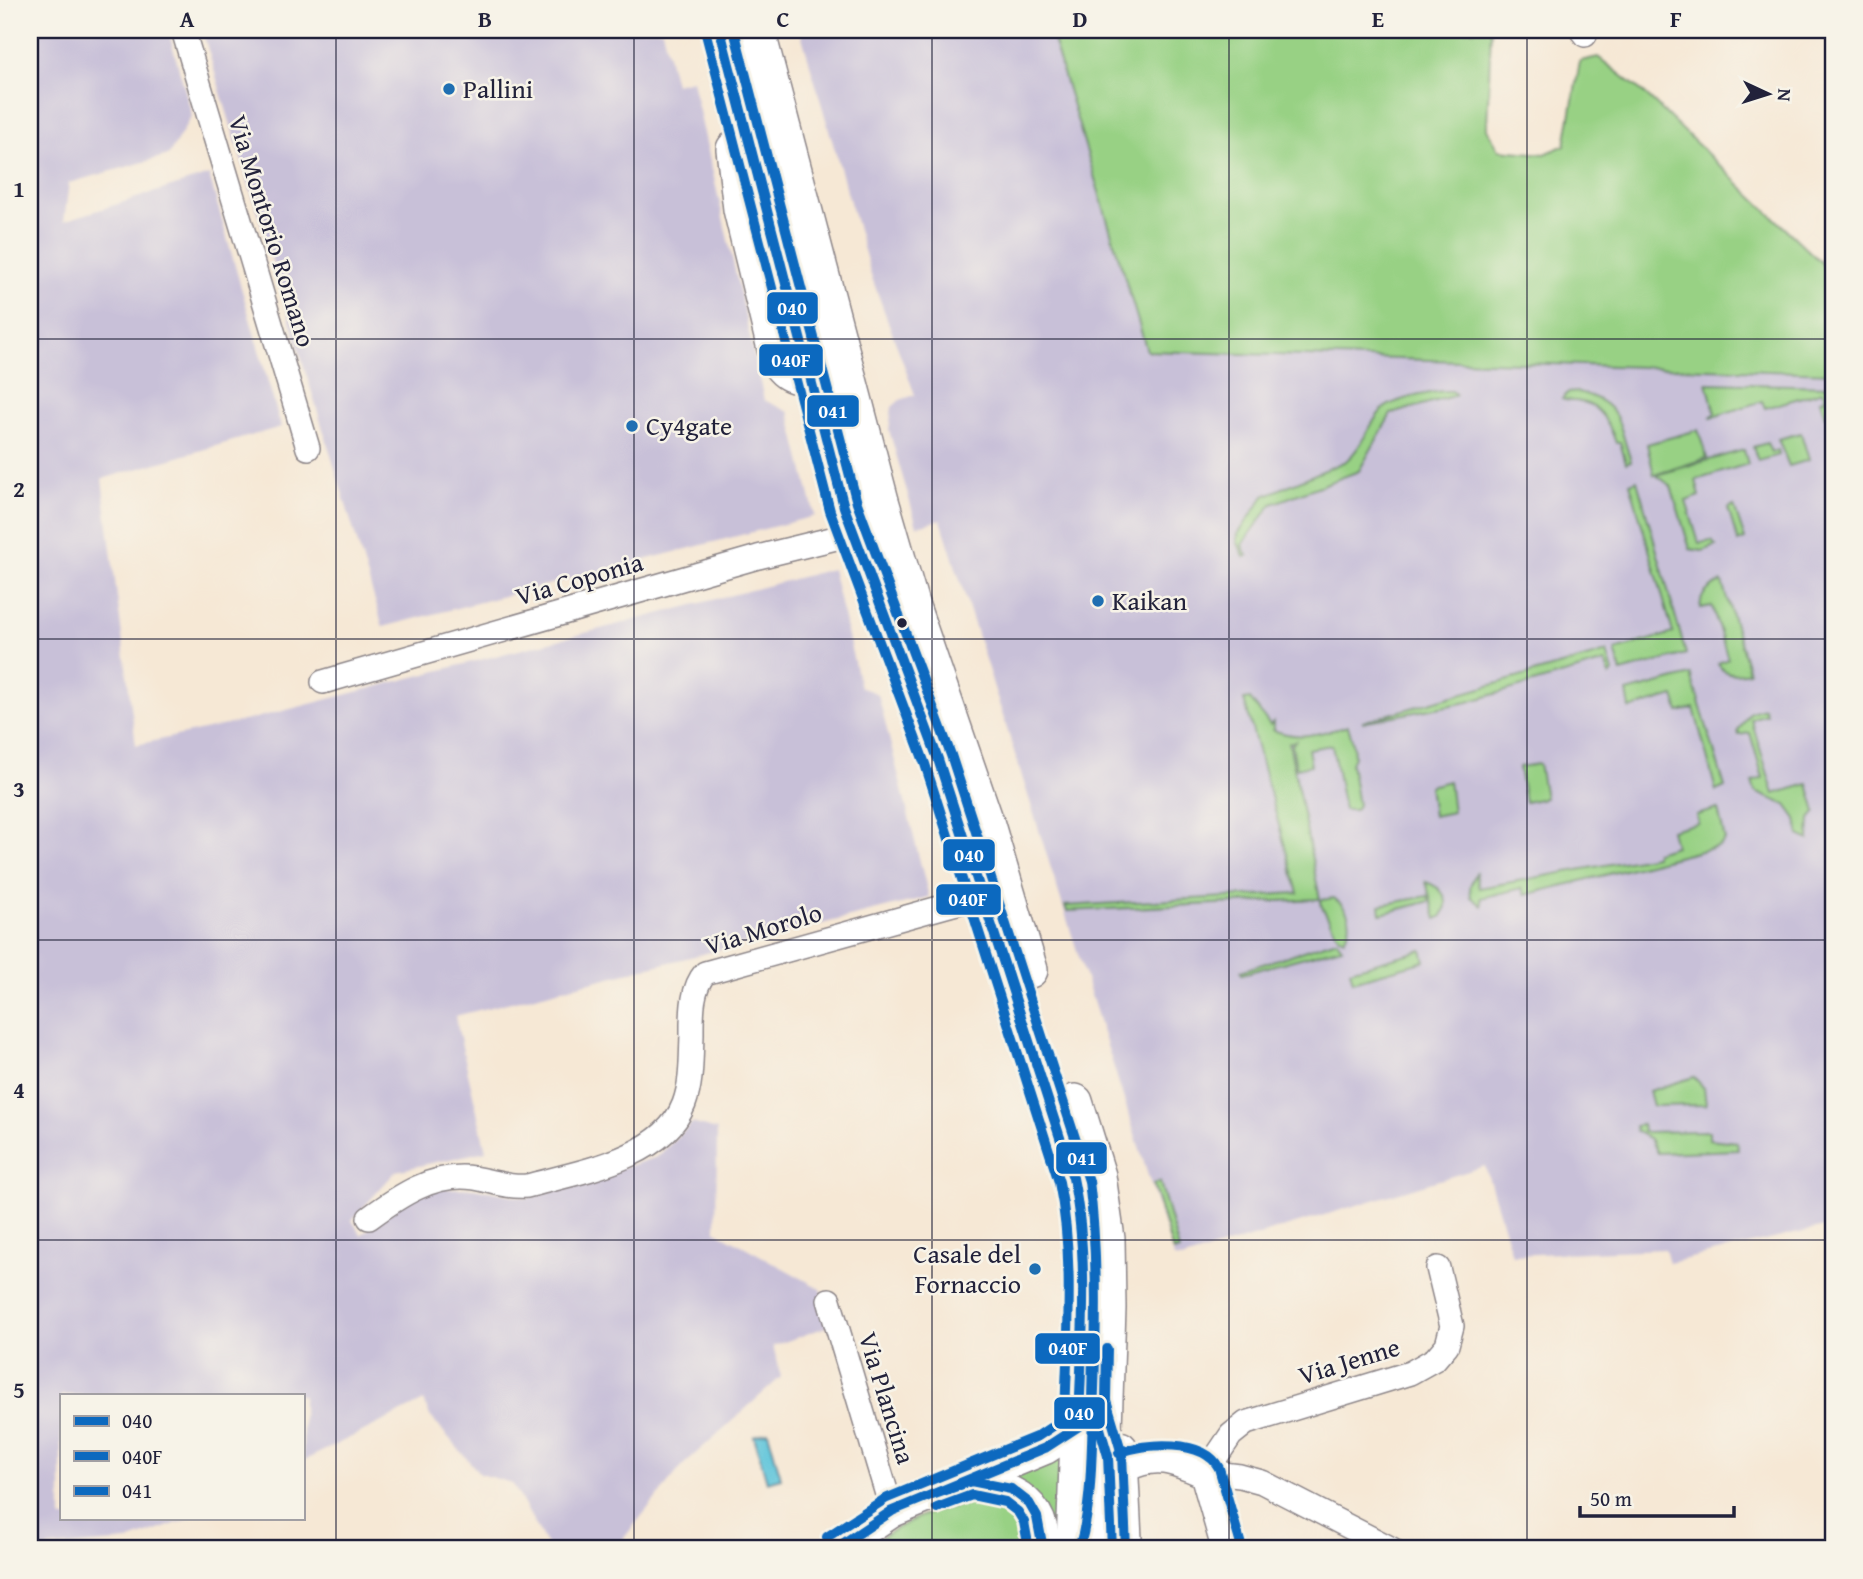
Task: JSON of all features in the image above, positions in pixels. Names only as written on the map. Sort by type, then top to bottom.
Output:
[{"type":"main road","points":[[720,30],[736,88],[737,184],[775,354],[787,374],[810,376],[847,369]]},
{"type":"main road","points":[[757,30],[881,501],[908,592],[970,773],[1030,970],[1098,1176],[1108,1273],[1100,1549]]},
{"type":"main road","points":[[810,376],[852,534],[938,758],[1078,1197],[1083,1280],[1074,1549]]},
{"type":"street","name":"Via Montorio Romano","points":[[183,30],[308,448]]},
{"type":"street","name":"Via Coponia","points":[[323,682],[758,557],[852,534]]},
{"type":"street","name":"Via Morolo","points":[[369,1218],[402,1194],[421,1186],[466,1177],[514,1187],[527,1186],[646,1148],[670,1128],[685,1102],[690,1077],[694,999],[705,973],[982,896]]},
{"type":"street","name":"Via Jenne","points":[[1206,1472],[1231,1435],[1246,1423],[1410,1373],[1436,1359],[1447,1345],[1452,1326],[1438,1268]]},
{"type":"street","name":"Via Plancina","points":[[829,1300],[892,1511]]},
{"type":"street","points":[[1105,1400],[1120,1443],[1124,1466],[1126,1549]]},
{"type":"street","points":[[835,1549],[892,1511],[1045,1448],[1079,1426]]},
{"type":"street","points":[[1124,1466],[1142,1457],[1161,1457],[1206,1472],[1262,1482],[1392,1549]]},
{"type":"street","points":[[1206,1472],[1228,1549]]},
{"type":"street","points":[[971,1480],[1003,1487],[1023,1498],[1040,1523],[1043,1549]]},
{"type":"street","points":[[1064,1549],[1075,1514]]},
{"type":"shaded area","points":[[30,30],[168,30],[192,115],[169,155],[69,183],[64,221],[209,175],[281,427],[102,479],[136,745],[248,720],[832,569],[860,687],[878,694],[929,897],[455,1016],[486,1151],[396,1171],[352,1220],[361,1235],[413,1194],[439,1189],[473,1188],[527,1198],[657,1157],[692,1123],[717,1130],[716,1231],[821,1289],[829,1326],[773,1346],[781,1377],[683,1465],[615,1549],[549,1549],[512,1483],[480,1474],[430,1416],[424,1401],[304,1461],[304,1394],[60,1394],[60,1520],[186,1520],[128,1541],[30,1549]]},
{"type":"shaded area","points":[[202,30],[662,30],[675,84],[692,80],[764,400],[789,412],[815,516],[383,627]]},
{"type":"shaded area","points":[[800,30],[1050,30],[1147,351],[1833,373],[1833,1225],[1669,1263],[1665,1249],[1512,1255],[1485,1166],[1181,1259],[1174,1258],[941,520],[917,526],[889,430],[892,407],[900,400],[915,395],[872,278]]},
{"type":"green space","points":[[1050,30],[1491,30],[1487,128],[1499,150],[1545,154],[1565,145],[1580,61],[1598,57],[1643,92],[1833,274],[1833,373],[1147,351]]},
{"type":"green space","points":[[1707,383],[1833,386],[1833,414],[1825,416],[1820,400],[1825,399],[1823,391],[1765,408],[1762,401],[1710,418],[1715,413]]},
{"type":"green space","points":[[1452,391],[1456,395],[1391,414],[1359,471],[1272,504],[1242,545],[1247,556],[1244,557],[1237,541],[1238,534],[1264,496],[1346,461],[1357,449],[1377,416],[1395,402],[1415,396]]},
{"type":"green space","points":[[1578,392],[1603,402],[1611,409],[1620,426],[1631,461],[1626,463],[1620,443],[1616,443],[1608,425],[1596,409],[1582,402],[1562,399],[1567,393]]},
{"type":"green space","points":[[1698,430],[1707,458],[1654,475],[1647,444]]},
{"type":"green space","points":[[1801,433],[1809,460],[1789,466],[1778,439]]},
{"type":"green space","points":[[1767,443],[1771,452],[1778,450],[1779,455],[1758,461],[1753,447]]},
{"type":"green space","points":[[1744,450],[1748,464],[1696,480],[1700,496],[1686,501],[1699,543],[1712,541],[1716,546],[1702,551],[1690,549],[1671,486],[1656,475]]},
{"type":"green space","points":[[1637,480],[1686,654],[1621,672],[1615,650],[1673,633],[1630,483]]},
{"type":"green space","points":[[1734,506],[1745,539],[1738,542],[1728,509]]},
{"type":"green space","points":[[1722,582],[1749,672],[1731,673],[1720,667],[1718,663],[1728,659],[1712,606],[1701,608],[1703,595]]},
{"type":"green space","points":[[1607,652],[1613,672],[1610,676],[1605,662],[1468,702],[1362,722]]},
{"type":"green space","points":[[1691,675],[1725,787],[1716,791],[1694,708],[1679,712],[1674,696],[1630,709],[1627,692]]},
{"type":"green space","points":[[1250,699],[1270,725],[1273,722],[1273,730],[1283,733],[1310,735],[1348,726],[1353,743],[1354,756],[1351,764],[1358,805],[1355,810],[1344,810],[1332,745],[1308,749],[1311,765],[1296,768],[1292,745],[1295,741],[1289,743],[1320,899],[1067,911],[1065,906],[1298,893],[1244,700]]},
{"type":"green space","points":[[1764,708],[1766,714],[1751,719],[1774,794],[1808,784],[1816,812],[1810,819],[1809,840],[1799,835],[1796,819],[1786,805],[1755,792],[1752,782],[1763,778],[1750,733],[1739,735],[1738,731],[1750,712]]},
{"type":"green space","points":[[1539,764],[1545,798],[1525,802],[1519,767]]},
{"type":"green space","points":[[1449,781],[1453,812],[1433,816],[1429,786]]},
{"type":"green space","points":[[1718,809],[1725,840],[1720,846],[1525,895],[1522,888],[1481,898],[1482,906],[1471,897],[1470,886],[1476,873],[1479,888],[1655,856],[1655,852],[1675,846],[1671,830],[1698,823],[1696,815]]},
{"type":"green space","points":[[1426,882],[1437,887],[1446,900],[1441,917],[1436,919]]},
{"type":"green space","points":[[1428,896],[1430,901],[1381,914],[1380,905]]},
{"type":"green space","points":[[1334,898],[1349,917],[1349,927],[1344,939],[1338,936],[1321,905],[1321,900]]},
{"type":"green space","points":[[1337,940],[1342,947],[1242,974],[1241,971]]},
{"type":"green space","points":[[1422,950],[1425,961],[1353,981],[1350,970]]},
{"type":"green space","points":[[1694,1077],[1704,1088],[1706,1105],[1653,1106],[1649,1091]]},
{"type":"green space","points":[[1642,1124],[1643,1132],[1709,1131],[1709,1139],[1737,1142],[1738,1150],[1657,1153],[1650,1139],[1636,1131],[1635,1126]]},
{"type":"green space","points":[[1160,1182],[1179,1250],[1173,1252],[1153,1184]]},
{"type":"green space","points":[[1065,1450],[1055,1539],[1007,1473]]},
{"type":"green space","points":[[990,1499],[1017,1518],[1025,1532],[1027,1549],[864,1549],[896,1528],[924,1515]]},
{"type":"water","points":[[768,1432],[781,1478],[767,1482],[754,1436]]},
{"type":"transit line","name":"040","points":[[720,30],[844,507],[938,759],[1073,1178],[1081,1239],[1083,1302],[1079,1426],[1045,1448],[892,1511],[835,1549]]},
{"type":"transit line","name":"041","points":[[734,30],[857,503],[951,755],[1089,1181],[1095,1269],[1095,1357],[1090,1484],[1079,1549]]},
{"type":"transit line","name":"040F","points":[[706,34],[830,511],[925,764],[1059,1182],[1067,1240],[1069,1300],[1065,1418],[1038,1436],[885,1499],[827,1537]]},
{"type":"transit line","name":"040F","points":[[1093,1349],[1092,1401],[1108,1456],[1112,1549]]},
{"type":"transit line","name":"040","points":[[1107,1349],[1106,1400],[1122,1454],[1126,1549]]},
{"type":"transit line","name":"041","points":[[1119,1453],[1158,1445],[1188,1448],[1211,1459],[1219,1468],[1241,1545]]},
{"type":"transit line","name":"040","points":[[932,1495],[971,1481],[1011,1489],[1029,1503],[1037,1517],[1043,1549]]},
{"type":"transit line","name":"040F","points":[[937,1508],[972,1495],[1005,1502],[1018,1512],[1024,1522],[1029,1549]]},
{"type":"place","name":"Pallini","points":[[449,89]]},
{"type":"place","name":"Cy4gate","points":[[632,426]]},
{"type":"place","name":"Kaikan","points":[[1098,601]]},
{"type":"place","name":"Casale del Fornaccio","points":[[1035,1269]]}]
